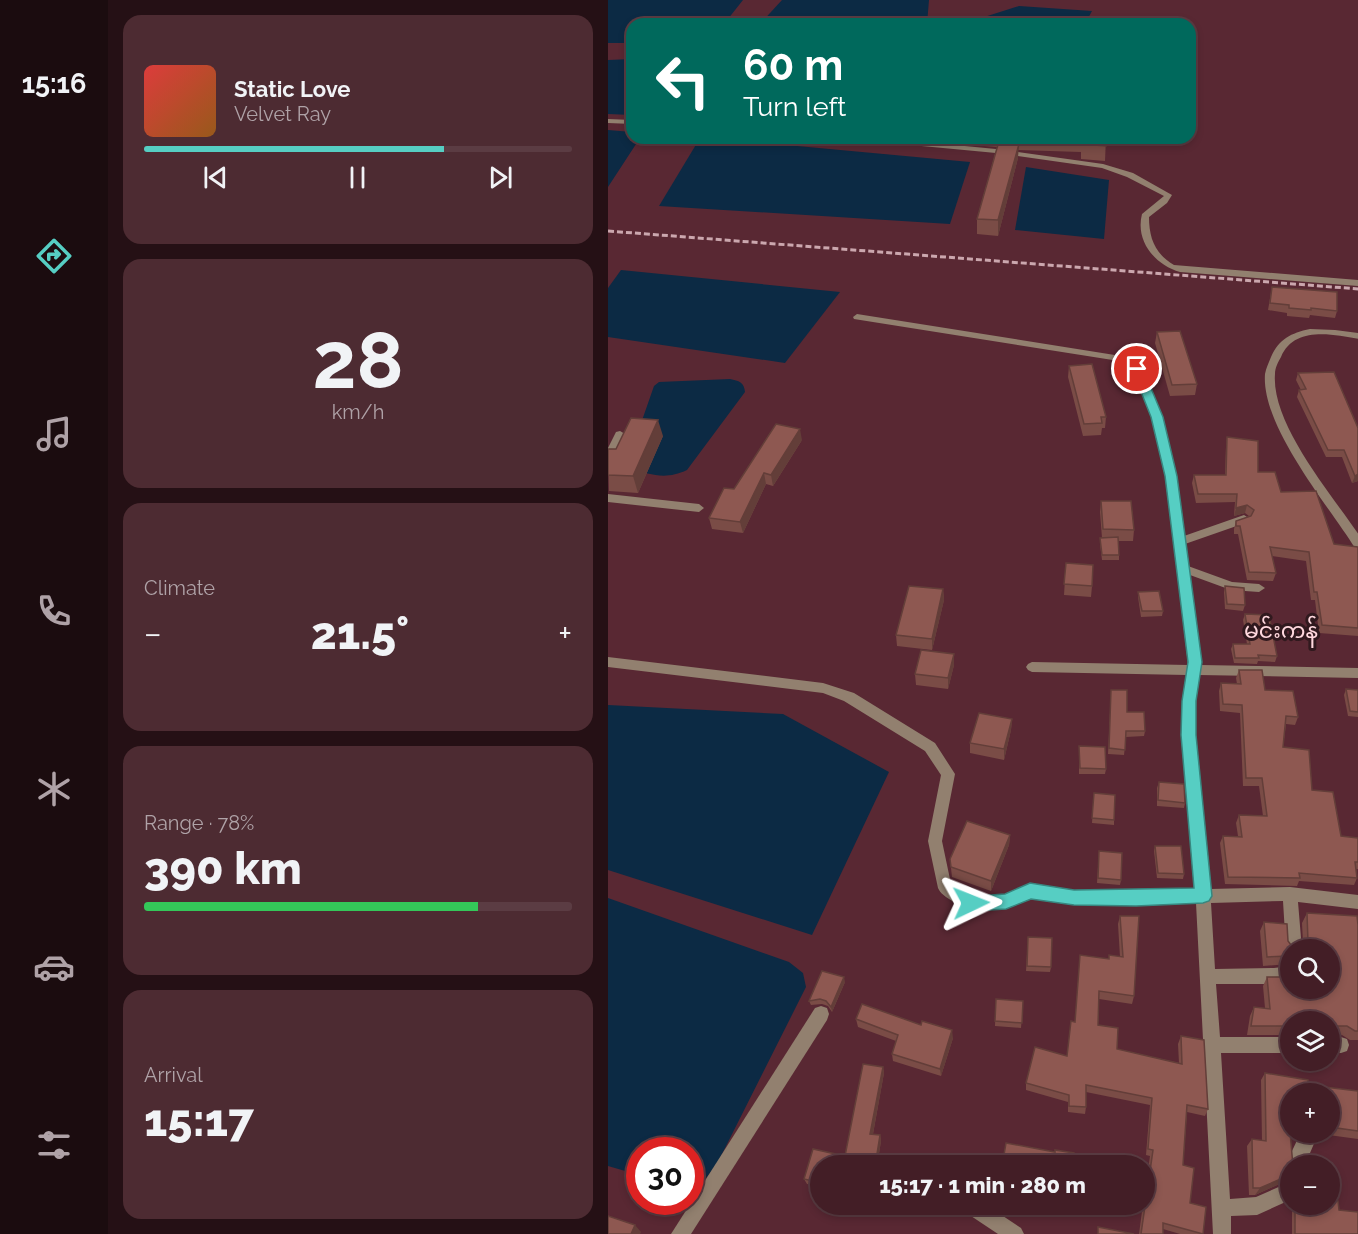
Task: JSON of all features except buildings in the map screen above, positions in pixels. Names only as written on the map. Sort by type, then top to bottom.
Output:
[{"type":"street","points":[[608,121],[626,122]]},
{"type":"street","points":[[922,144],[996,151],[1112,168],[1168,195],[1145,216],[1149,245],[1165,265],[1180,269],[1358,283]]},
{"type":"street","points":[[857,317],[1100,355],[1131,364],[1137,369],[1147,388],[1157,417],[1171,476],[1195,669],[1189,701],[1189,735],[1209,977],[1223,1208],[1222,1234]]},
{"type":"street","points":[[1358,336],[1318,331],[1285,341],[1276,353],[1270,377],[1272,398],[1278,417],[1298,454],[1358,545]]},
{"type":"street","points":[[608,459],[620,434]]},
{"type":"street","points":[[608,498],[699,507]]},
{"type":"street","points":[[1179,542],[1244,519]]},
{"type":"street","points":[[1181,568],[1231,586],[1259,588]]},
{"type":"street","points":[[608,662],[823,688],[849,697],[930,747],[947,774],[935,841],[946,888],[971,903],[1006,901],[1030,891],[1074,898],[1290,894],[1358,902]]},
{"type":"street","points":[[1032,667],[1358,673]]},
{"type":"street","points":[[1290,894],[1293,939]]},
{"type":"street","points":[[1209,977],[1280,975]]},
{"type":"street","points":[[680,1234],[821,1014]]},
{"type":"street","points":[[1213,1045],[1280,1045]]},
{"type":"street","points":[[1223,1208],[1257,1206],[1280,1196]]},
{"type":"street","points":[[985,1215],[1015,1234]]},
{"type":"water","points":[[608,0],[743,0],[729,18],[626,18],[626,43],[608,43]]},
{"type":"water","points":[[782,0],[929,0],[928,18],[766,18]]},
{"type":"water","points":[[1019,6],[1092,11],[1088,18],[981,18]]},
{"type":"water","points":[[626,59],[626,115],[608,114],[608,60]]},
{"type":"water","points":[[608,130],[626,132],[626,144],[636,144],[608,187]]},
{"type":"water","points":[[696,144],[776,144],[970,162],[950,224],[659,206]]},
{"type":"water","points":[[1026,167],[1109,180],[1104,239],[1015,230]]},
{"type":"water","points":[[621,270],[840,292],[785,363],[608,337],[608,288]]},
{"type":"water","points":[[730,379],[740,382],[745,392],[687,470],[665,476],[630,468],[639,429],[654,386],[659,382]]},
{"type":"water","points":[[608,705],[783,714],[889,772],[812,935],[608,870]]},
{"type":"water","points":[[608,898],[789,962],[803,973],[806,987],[717,1164],[704,1181],[704,1137],[626,1137],[626,1171],[608,1166]]},
{"type":"railway","points":[[608,231],[1359,289]]},
{"type":"district","name":"မင်းကန်","points":[[1281,630]]},
{"type":"route","points":[[971,903],[1006,901],[1030,891],[1074,898],[1203,896],[1189,735],[1189,701],[1195,662],[1181,568],[1171,476],[1157,417],[1147,388],[1137,369]]}]
